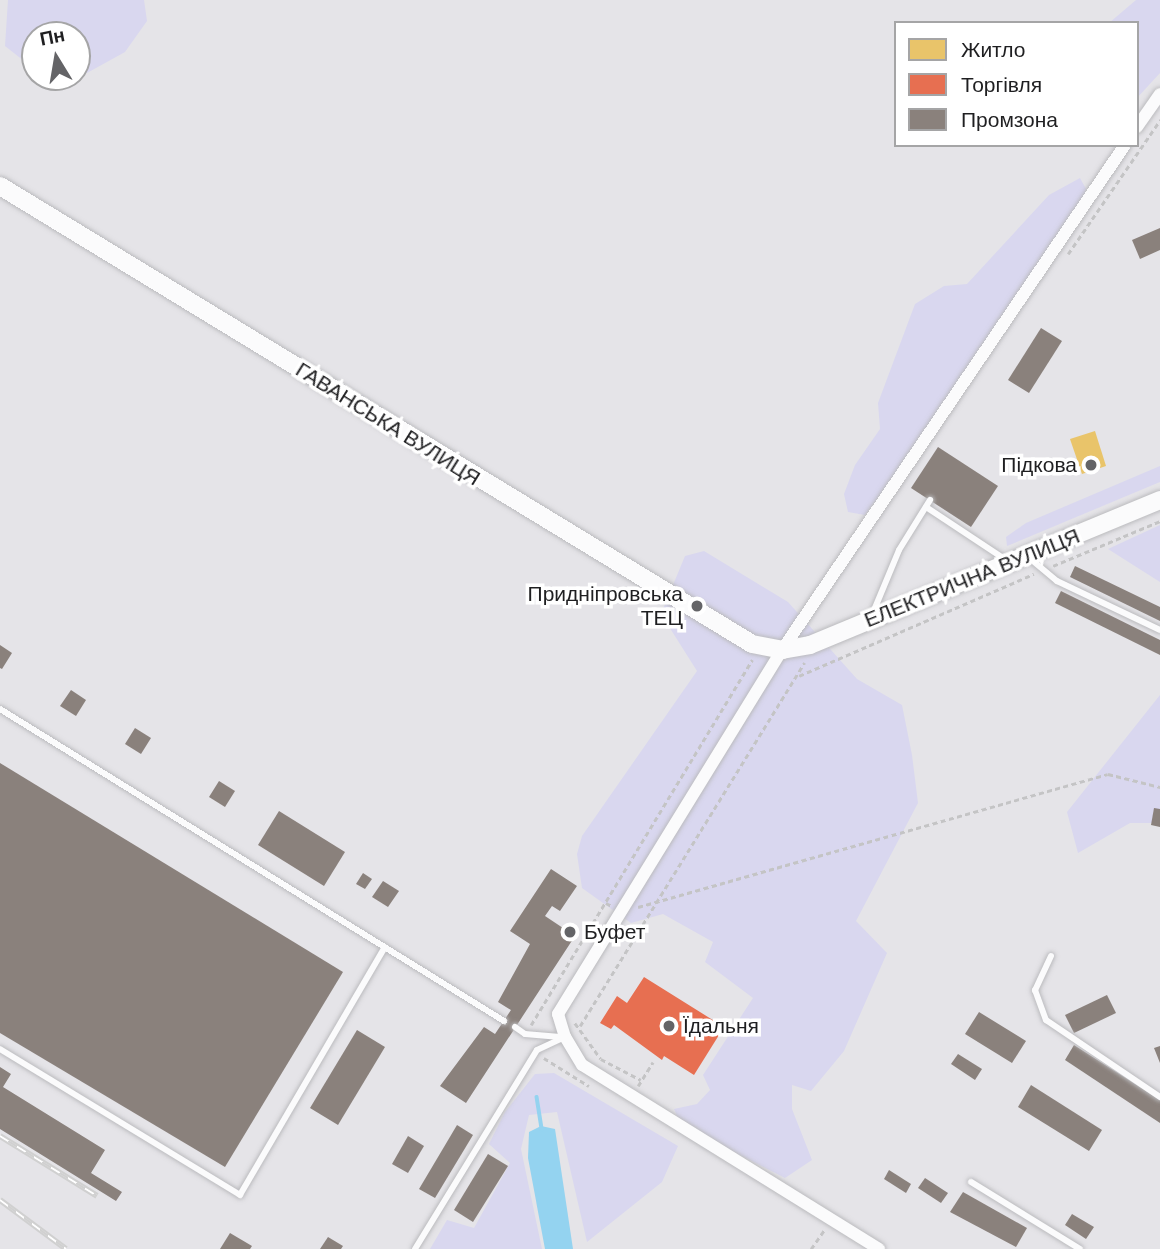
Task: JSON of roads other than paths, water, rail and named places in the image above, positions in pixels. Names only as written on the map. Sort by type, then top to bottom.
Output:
[{"type":"street","points":[[1139,124],[1160,94]]},
{"type":"street","points":[[879,1249],[582,1065],[565,1037],[558,1014],[782,650],[1124,147]]},
{"type":"street","name":"ГАВАНСЬКА ВУЛИЦЯ","points":[[0,186],[693,612],[760,646],[782,650]]},
{"type":"street","name":"ЕЛЕКТРИЧНА ВУЛИЦЯ","points":[[782,650],[810,645],[1160,500]]},
{"type":"lane","points":[[870,620],[899,550],[928,503],[1009,562]]},
{"type":"lane","points":[[1026,555],[1042,570],[1160,630]]},
{"type":"lane","points":[[0,709],[504,1021]]},
{"type":"lane","points":[[0,1049],[240,1195],[385,947]]},
{"type":"lane","points":[[1051,956],[1035,990],[1046,1020],[1160,1097]]},
{"type":"lane","points":[[515,1027],[525,1034],[565,1037]]},
{"type":"lane","points":[[415,1249],[537,1050],[565,1037]]},
{"type":"lane","points":[[971,1182],[1080,1249]]},
{"type":"water","points":[[541,1126],[555,1129],[573,1249],[545,1249],[528,1158],[529,1132]]},
{"type":"waterway","points":[[537,1097],[542,1130]]},
{"type":"railway","points":[[0,1136],[97,1196]]},
{"type":"railway","points":[[0,1200],[66,1249]]},
{"type":"place","name":"Підкова","points":[[1091,465]]},
{"type":"place","name":"Придніпровська ТЕЦ","points":[[697,606]]},
{"type":"place","name":"Буфет","points":[[570,932]]},
{"type":"place","name":"Їдальня","points":[[669,1026]]}]
